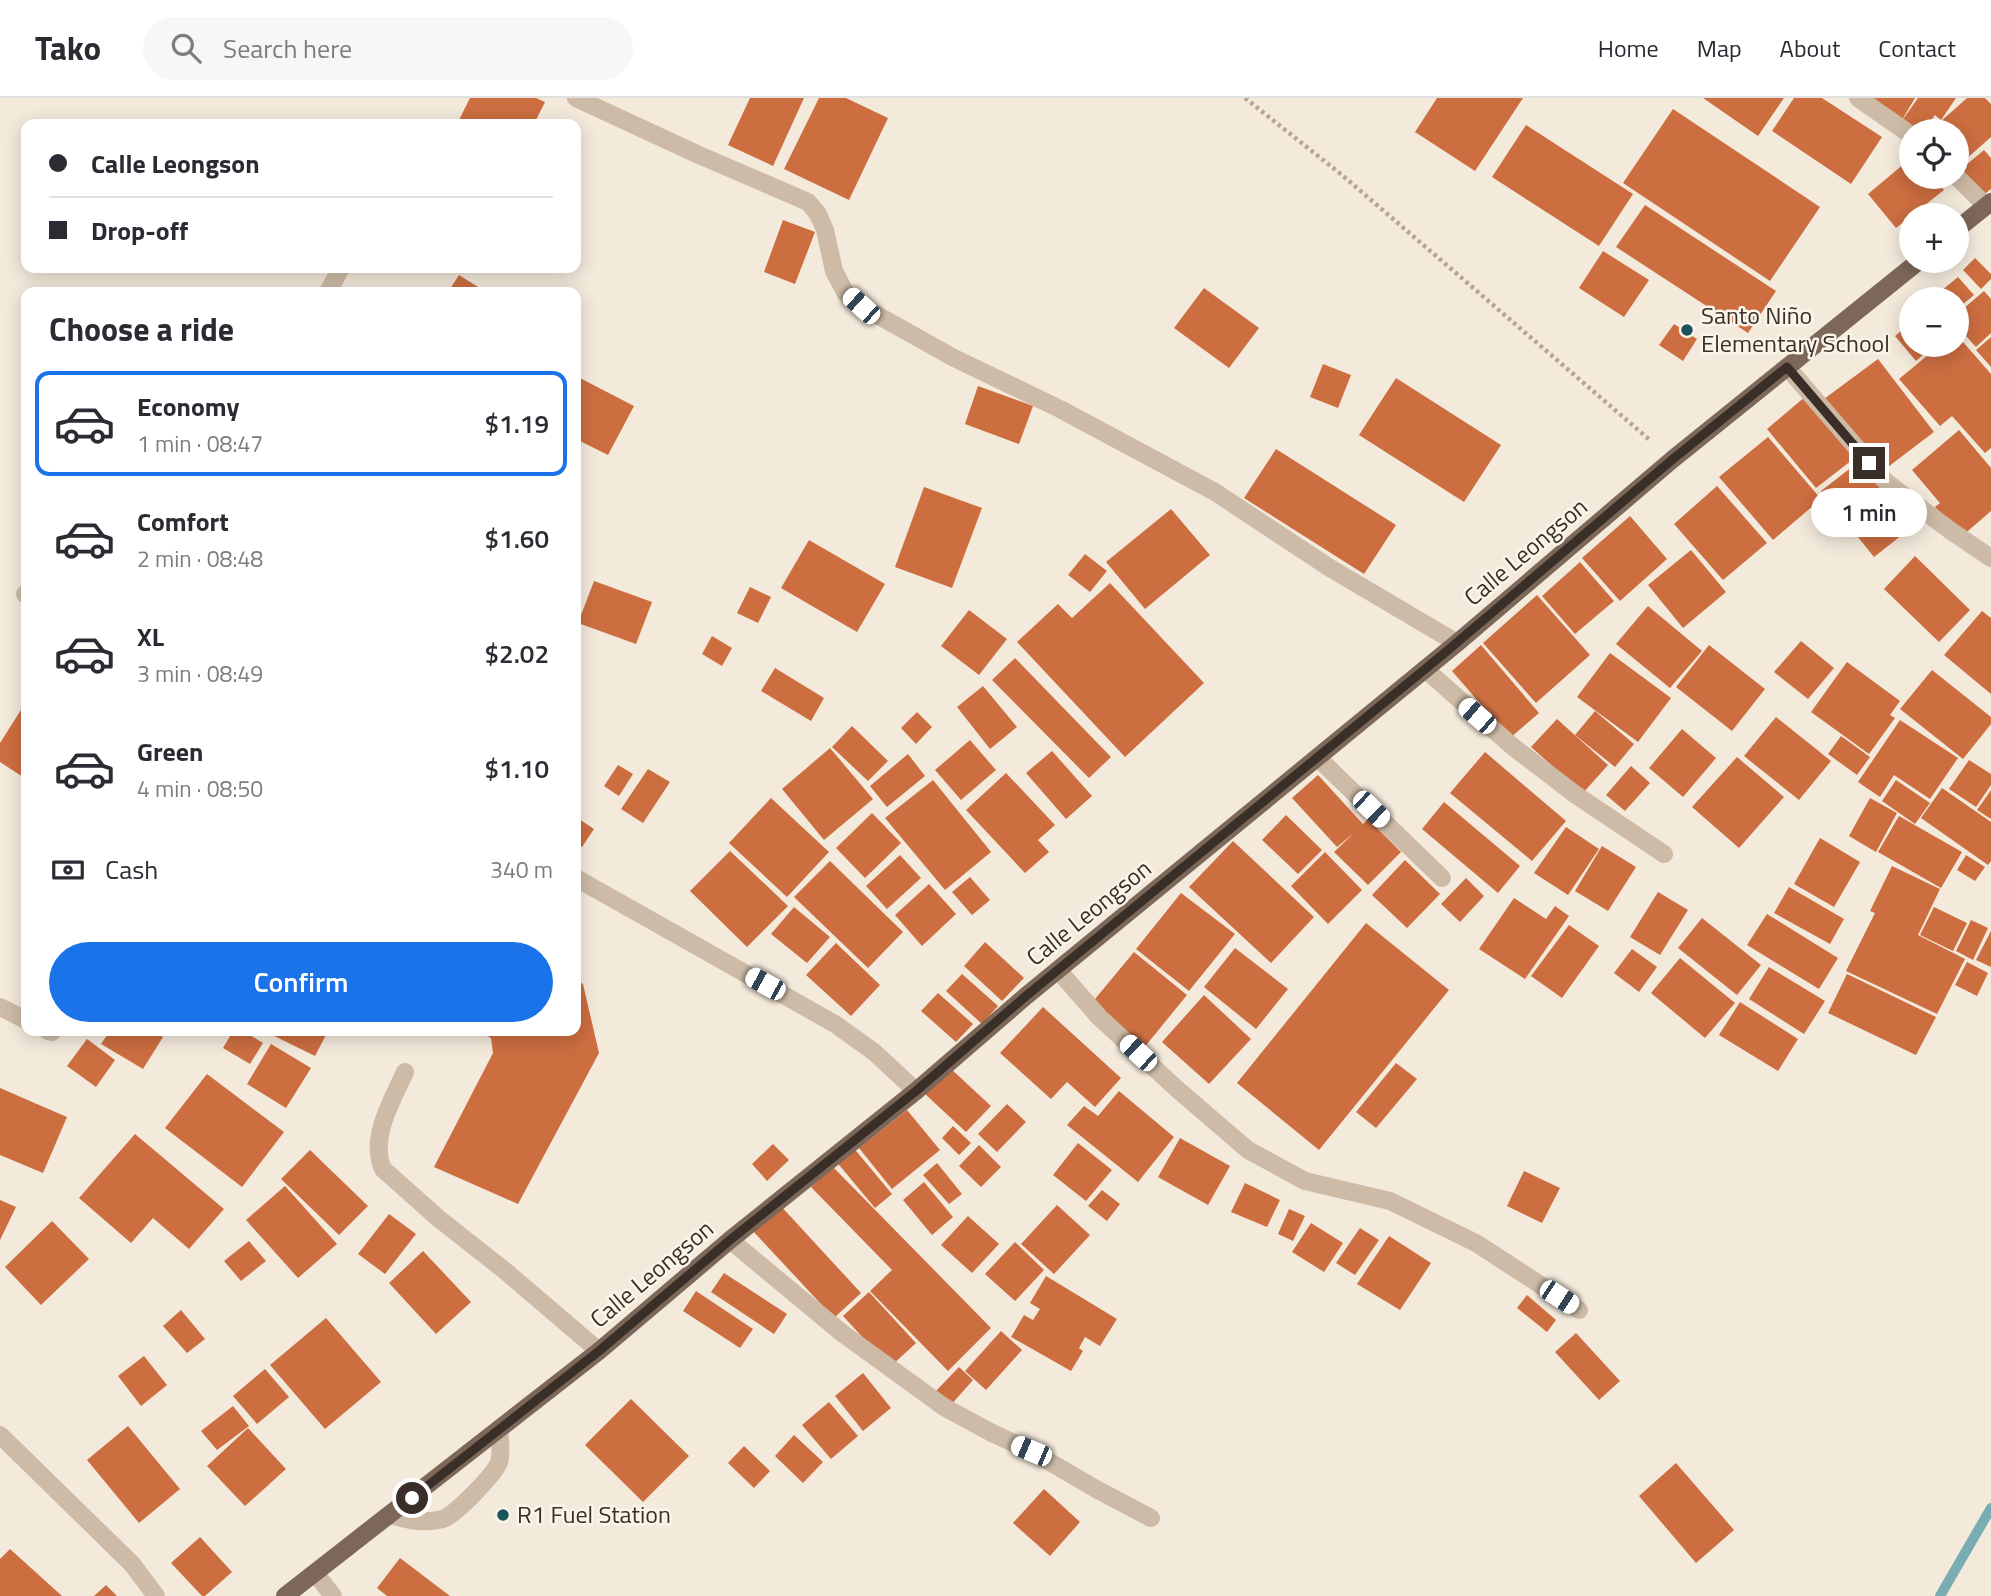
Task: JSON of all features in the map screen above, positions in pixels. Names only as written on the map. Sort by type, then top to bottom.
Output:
[{"type":"main road","points":[[1969,220],[1989,204]]},
{"type":"main road","name":"Calle Leongson","points":[[285,1596],[599,1351],[730,1240],[916,1091],[1058,970],[1457,643],[1673,459],[1904,273]]},
{"type":"street","points":[[576,98],[808,202],[818,214],[825,230],[834,271],[845,292],[861,306],[954,358],[1060,409],[1215,492],[1330,568],[1457,643]]},
{"type":"street","points":[[1858,98],[1899,127]]},
{"type":"street","points":[[1969,187],[1989,204]]},
{"type":"street","points":[[1787,367],[1886,482],[1991,558]]},
{"type":"street","points":[[1425,669],[1512,746],[1576,796],[1664,854]]},
{"type":"street","points":[[1318,758],[1442,878]]},
{"type":"street","points":[[581,881],[835,1024],[874,1052],[916,1091]]},
{"type":"street","points":[[1058,970],[1098,1017],[1248,1150],[1305,1181],[1390,1201],[1476,1243],[1579,1310]]},
{"type":"street","points":[[0,1007],[21,1018]]},
{"type":"street","points":[[405,1072],[379,1138],[377,1150],[383,1169],[599,1351]]},
{"type":"street","points":[[730,1240],[842,1333],[944,1407],[1031,1451],[1151,1518]]},
{"type":"street","points":[[390,1515],[418,1522],[445,1518],[482,1485],[499,1462],[499,1429]]},
{"type":"street","points":[[0,1435],[132,1564],[156,1596]]},
{"type":"street","points":[[315,1573],[333,1596]]},
{"type":"path","points":[[1245,98],[1342,175],[1673,459]]},
{"type":"building","points":[[470,98],[536,98],[545,102],[536,119],[460,119]]},
{"type":"building","points":[[750,98],[804,98],[773,166],[728,145]]},
{"type":"building","points":[[819,98],[846,98],[888,118],[849,200],[784,169]]},
{"type":"building","points":[[1437,98],[1523,98],[1475,171],[1415,132]]},
{"type":"building","points":[[1703,98],[1784,98],[1758,136]]},
{"type":"building","points":[[1794,98],[1822,98],[1882,137],[1851,184],[1772,131]]},
{"type":"building","points":[[1868,98],[1915,98],[1900,119]]},
{"type":"building","points":[[1918,98],[1956,98],[1942,119],[1935,115],[1932,119],[1903,119]]},
{"type":"building","points":[[1967,98],[1985,98],[1991,104],[1991,137],[1969,156],[1969,119],[1943,119]]},
{"type":"building","points":[[1673,109],[1820,207],[1770,281],[1623,183]]},
{"type":"building","points":[[1526,125],[1633,194],[1599,246],[1492,177]]},
{"type":"building","points":[[1984,150],[1991,158],[1991,189],[1982,196],[1969,181],[1969,162]]},
{"type":"building","points":[[1899,168],[1899,189],[1944,190],[1928,203],[1899,203],[1899,226],[1896,228],[1868,194]]},
{"type":"building","points":[[1645,205],[1776,291],[1748,333],[1616,247]]},
{"type":"building","points":[[783,220],[815,232],[795,284],[764,272]]},
{"type":"building","points":[[1603,251],[1649,280],[1624,317],[1579,288]]},
{"type":"building","points":[[1975,258],[1991,274],[1991,279],[1981,289],[1966,273],[1969,273],[1969,264]]},
{"type":"building","points":[[459,275],[478,287],[451,287]]},
{"type":"building","points":[[1958,277],[1967,287],[1946,287]]},
{"type":"building","points":[[1204,288],[1259,328],[1229,368],[1174,328]]},
{"type":"building","points":[[1984,291],[1991,299],[1991,333],[1976,347],[1969,339],[1969,304]]},
{"type":"building","points":[[1674,324],[1697,339],[1683,361],[1659,345]]},
{"type":"building","points":[[1991,337],[1991,367],[1976,350]]},
{"type":"building","points":[[1969,349],[1991,374],[1991,448],[1985,453],[1952,416],[1940,426],[1899,379],[1926,357],[1969,357]]},
{"type":"building","points":[[1878,359],[1934,432],[1880,473],[1824,399]]},
{"type":"building","points":[[1323,364],[1351,375],[1338,408],[1310,397]]},
{"type":"building","points":[[1396,378],[1501,445],[1464,502],[1359,435]]},
{"type":"building","points":[[581,379],[634,406],[608,455],[581,442]]},
{"type":"building","points":[[978,386],[1033,406],[1019,444],[965,424]]},
{"type":"building","points":[[1806,396],[1856,457],[1816,488],[1767,429]]},
{"type":"building","points":[[1959,430],[1991,468],[1991,511],[1961,537],[1935,507],[1940,503],[1912,470]]},
{"type":"building","points":[[1768,437],[1821,499],[1773,540],[1719,477]]},
{"type":"building","points":[[1276,449],[1396,525],[1364,574],[1244,498]]},
{"type":"building","points":[[1862,459],[1901,496],[1921,520],[1874,557],[1821,491]]},
{"type":"building","points":[[1717,486],[1767,543],[1723,580],[1674,524]]},
{"type":"building","points":[[924,487],[982,508],[952,588],[895,567]]},
{"type":"building","points":[[1171,509],[1210,555],[1145,609],[1106,562]]},
{"type":"building","points":[[1630,516],[1667,559],[1620,601],[1582,558]]},
{"type":"building","points":[[809,540],[885,584],[857,632],[781,588]]},
{"type":"building","points":[[1691,550],[1726,592],[1683,628],[1648,585]]},
{"type":"building","points":[[1085,554],[1107,571],[1090,592],[1068,575]]},
{"type":"building","points":[[1915,556],[1970,610],[1939,642],[1884,589]]},
{"type":"building","points":[[1580,562],[1614,601],[1575,634],[1542,596]]},
{"type":"building","points":[[594,581],[652,602],[636,644],[581,624],[581,615]]},
{"type":"building","points":[[1110,583],[1204,683],[1125,757],[1017,642],[1058,604],[1072,618]]},
{"type":"building","points":[[750,587],[771,597],[758,623],[737,613]]},
{"type":"building","points":[[1537,595],[1590,655],[1536,703],[1483,643]]},
{"type":"building","points":[[1648,606],[1702,651],[1670,688],[1616,644]]},
{"type":"building","points":[[969,610],[1007,639],[979,675],[941,646]]},
{"type":"building","points":[[1982,611],[1991,618],[1991,694],[1944,655]]},
{"type":"building","points":[[712,636],[732,648],[722,666],[702,654]]},
{"type":"building","points":[[1801,641],[1834,668],[1808,699],[1774,672]]},
{"type":"building","points":[[1481,645],[1539,713],[1510,738],[1452,671]]},
{"type":"building","points":[[1709,645],[1765,689],[1732,731],[1676,687]]},
{"type":"building","points":[[1610,653],[1671,698],[1638,742],[1577,697]]},
{"type":"building","points":[[1015,658],[1111,757],[1089,778],[992,680]]},
{"type":"building","points":[[1847,662],[1900,701],[1890,715],[1895,718],[1869,754],[1811,712]]},
{"type":"building","points":[[775,668],[824,698],[811,721],[761,691]]},
{"type":"building","points":[[1932,670],[1991,717],[1991,724],[1963,759],[1900,709]]},
{"type":"building","points":[[983,686],[1017,727],[990,749],[957,707]]},
{"type":"building","points":[[21,710],[21,776],[0,762],[0,743]]},
{"type":"building","points":[[1595,711],[1634,744],[1615,767],[1575,735]]},
{"type":"building","points":[[917,712],[932,727],[916,744],[901,728]]},
{"type":"building","points":[[1776,717],[1831,761],[1799,800],[1744,756]]},
{"type":"building","points":[[1557,719],[1608,765],[1583,793],[1531,747]]},
{"type":"building","points":[[1900,720],[1958,758],[1930,799],[1894,775],[1880,797],[1858,782]]},
{"type":"building","points":[[852,726],[888,761],[868,781],[832,747]]},
{"type":"building","points":[[1682,729],[1716,758],[1683,797],[1649,768]]},
{"type":"building","points":[[1841,736],[1870,757],[1857,775],[1828,754]]},
{"type":"building","points":[[970,740],[996,770],[961,800],[935,770]]},
{"type":"building","points":[[830,748],[873,799],[824,840],[782,789]]},
{"type":"building","points":[[1052,751],[1092,796],[1066,819],[1026,773]]},
{"type":"building","points":[[1485,752],[1566,821],[1532,861],[1450,793]]},
{"type":"building","points":[[908,754],[925,776],[887,807],[870,786]]},
{"type":"building","points":[[1737,757],[1784,797],[1739,848],[1692,807]]},
{"type":"building","points":[[1969,760],[1991,774],[1991,785],[1976,807],[1949,789]]},
{"type":"building","points":[[618,765],[633,774],[619,796],[604,786]]},
{"type":"building","points":[[1631,766],[1650,783],[1625,811],[1606,795]]},
{"type":"building","points":[[648,769],[670,782],[643,823],[621,809]]},
{"type":"building","points":[[1006,773],[1055,825],[1038,840],[1049,852],[1025,873],[966,810]]},
{"type":"building","points":[[1318,775],[1363,824],[1368,819],[1401,852],[1368,885],[1334,852],[1354,833],[1337,847],[1292,798]]},
{"type":"building","points":[[933,780],[991,852],[945,890],[885,818]]},
{"type":"building","points":[[1896,780],[1930,803],[1915,824],[1882,801]]},
{"type":"building","points":[[1942,788],[1991,822],[1991,861],[1988,865],[1921,818]]},
{"type":"building","points":[[1991,790],[1991,819],[1977,810]]},
{"type":"building","points":[[771,798],[829,852],[787,897],[729,843]]},
{"type":"building","points":[[1870,798],[1897,813],[1876,852],[1849,836]]},
{"type":"building","points":[[1444,802],[1520,866],[1498,893],[1422,829]]},
{"type":"building","points":[[872,813],[901,843],[865,878],[836,848]]},
{"type":"building","points":[[1286,815],[1322,850],[1298,874],[1262,840]]},
{"type":"building","points":[[1899,816],[1962,852],[1941,888],[1878,852]]},
{"type":"building","points":[[581,820],[594,829],[581,846]]},
{"type":"building","points":[[1566,827],[1599,849],[1568,895],[1534,873]]},
{"type":"building","points":[[1820,838],[1860,862],[1834,907],[1794,884]]},
{"type":"building","points":[[1233,841],[1314,917],[1271,963],[1189,887]]},
{"type":"building","points":[[1602,846],[1636,867],[1608,911],[1575,891]]},
{"type":"building","points":[[730,851],[788,906],[747,947],[690,891]]},
{"type":"building","points":[[1325,852],[1362,890],[1328,924],[1291,886]]},
{"type":"building","points":[[900,855],[921,878],[887,909],[866,886]]},
{"type":"building","points":[[1966,855],[1985,867],[1975,881],[1957,870]]},
{"type":"building","points":[[1405,860],[1440,894],[1407,928],[1372,895]]},
{"type":"building","points":[[830,861],[903,932],[868,968],[794,897]]},
{"type":"building","points":[[1892,866],[1940,889],[1918,935],[1965,959],[1937,1014],[1846,971],[1875,913],[1870,911]]},
{"type":"building","points":[[970,877],[990,900],[972,915],[952,892]]},
{"type":"building","points":[[1466,878],[1484,896],[1460,922],[1441,904]]},
{"type":"building","points":[[929,884],[956,914],[922,946],[895,915]]},
{"type":"building","points":[[1789,887],[1844,919],[1830,944],[1774,913]]},
{"type":"building","points":[[1658,892],[1688,910],[1660,955],[1630,937]]},
{"type":"building","points":[[1181,893],[1235,934],[1189,991],[1136,949]]},
{"type":"building","points":[[1514,898],[1546,919],[1555,906],[1569,916],[1525,979],[1479,949]]},
{"type":"building","points":[[794,907],[830,937],[807,963],[771,934]]},
{"type":"building","points":[[1934,907],[1967,923],[1953,951],[1920,935]]},
{"type":"building","points":[[1767,914],[1838,958],[1819,989],[1747,945]]},
{"type":"building","points":[[1702,918],[1761,965],[1737,995],[1678,948]]},
{"type":"building","points":[[1971,920],[1988,928],[1973,960],[1956,951]]},
{"type":"building","points":[[1366,923],[1449,990],[1319,1150],[1237,1083]]},
{"type":"building","points":[[1569,925],[1599,946],[1562,998],[1531,976]]},
{"type":"building","points":[[1991,931],[1991,967],[1976,960]]},
{"type":"building","points":[[985,942],[1024,978],[1002,1001],[964,966]]},
{"type":"building","points":[[836,943],[880,985],[851,1016],[806,975]]},
{"type":"building","points":[[1235,948],[1288,989],[1256,1029],[1204,987]]},
{"type":"building","points":[[1632,949],[1657,967],[1639,992],[1614,973]]},
{"type":"building","points":[[1134,952],[1187,995],[1143,1049],[1090,1005]]},
{"type":"building","points":[[1680,958],[1735,1003],[1705,1038],[1651,993]]},
{"type":"building","points":[[1967,962],[1988,973],[1977,996],[1955,985]]},
{"type":"building","points":[[1769,967],[1825,1001],[1804,1034],[1749,999]]},
{"type":"building","points":[[962,974],[998,1006],[982,1024],[946,991]]},
{"type":"building","points":[[1847,974],[1936,1017],[1916,1055],[1828,1013]]},
{"type":"building","points":[[581,983],[583,984],[599,1053],[518,1204],[434,1167],[493,1053],[491,1038],[487,1036],[581,1036]]},
{"type":"building","points":[[938,993],[973,1024],[956,1042],[921,1011]]},
{"type":"building","points":[[1204,995],[1251,1039],[1209,1084],[1162,1042]]},
{"type":"building","points":[[1740,1002],[1798,1039],[1778,1071],[1719,1035]]},
{"type":"building","points":[[1043,1007],[1121,1078],[1095,1107],[1067,1082],[1051,1099],[1000,1053]]},
{"type":"building","points":[[107,1036],[163,1037],[143,1069],[101,1044]]},
{"type":"building","points":[[230,1036],[251,1036],[263,1043],[250,1064],[223,1048]]},
{"type":"building","points":[[274,1036],[325,1036],[315,1056]]},
{"type":"building","points":[[87,1039],[115,1060],[96,1087],[67,1066]]},
{"type":"building","points":[[271,1044],[311,1068],[286,1108],[247,1084]]},
{"type":"building","points":[[1396,1063],[1417,1079],[1376,1128],[1356,1112]]},
{"type":"building","points":[[950,1068],[991,1106],[966,1132],[925,1094]]},
{"type":"building","points":[[207,1074],[284,1132],[242,1187],[165,1128]]},
{"type":"building","points":[[0,1088],[67,1117],[43,1173],[0,1155]]},
{"type":"building","points":[[1119,1091],[1174,1137],[1138,1182],[1067,1125],[1084,1106],[1098,1116]]},
{"type":"building","points":[[1007,1104],[1026,1122],[997,1152],[978,1134]]},
{"type":"building","points":[[907,1110],[940,1150],[892,1189],[859,1148]]},
{"type":"building","points":[[953,1126],[971,1143],[959,1155],[942,1138]]},
{"type":"building","points":[[135,1134],[224,1209],[189,1249],[153,1218],[131,1243],[79,1198]]},
{"type":"building","points":[[1180,1138],[1230,1166],[1208,1205],[1158,1177]]},
{"type":"building","points":[[1078,1143],[1112,1170],[1086,1201],[1053,1175]]},
{"type":"building","points":[[773,1144],[789,1160],[767,1181],[752,1164]]},
{"type":"building","points":[[979,1145],[1001,1167],[981,1187],[959,1166]]},
{"type":"building","points":[[852,1146],[892,1194],[875,1208],[835,1160]]},
{"type":"building","points":[[310,1150],[368,1206],[339,1235],[281,1179]]},
{"type":"building","points":[[937,1163],[962,1194],[949,1204],[923,1175]]},
{"type":"building","points":[[833,1167],[991,1328],[948,1371],[870,1291],[892,1270],[811,1187]]},
{"type":"building","points":[[1524,1171],[1560,1188],[1542,1223],[1507,1206]]},
{"type":"building","points":[[924,1182],[953,1217],[932,1235],[903,1200]]},
{"type":"building","points":[[1245,1183],[1280,1200],[1267,1227],[1231,1212]]},
{"type":"building","points":[[285,1186],[337,1244],[298,1278],[246,1220]]},
{"type":"building","points":[[1102,1190],[1120,1204],[1107,1221],[1088,1206]]},
{"type":"building","points":[[0,1200],[16,1207],[0,1240]]},
{"type":"building","points":[[779,1204],[861,1293],[834,1318],[752,1230]]},
{"type":"building","points":[[1057,1205],[1090,1235],[1054,1274],[1021,1244]]},
{"type":"building","points":[[1289,1209],[1305,1216],[1293,1241],[1278,1234]]},
{"type":"building","points":[[389,1214],[416,1234],[385,1274],[358,1254]]},
{"type":"building","points":[[968,1216],[999,1244],[972,1273],[941,1245]]},
{"type":"building","points":[[52,1221],[89,1259],[41,1305],[5,1267]]},
{"type":"building","points":[[1311,1223],[1343,1243],[1324,1272],[1292,1252]]},
{"type":"building","points":[[1360,1228],[1379,1240],[1355,1275],[1336,1263]]},
{"type":"building","points":[[1389,1236],[1431,1263],[1400,1310],[1357,1284]]},
{"type":"building","points":[[249,1241],[266,1261],[241,1281],[224,1261]]},
{"type":"building","points":[[1015,1242],[1044,1270],[1015,1301],[985,1274]]},
{"type":"building","points":[[423,1251],[471,1302],[436,1334],[389,1283]]},
{"type":"building","points":[[724,1273],[787,1314],[774,1334],[711,1292]]},
{"type":"building","points":[[1046,1276],[1117,1319],[1100,1346],[1085,1337],[1079,1348],[1083,1351],[1071,1371],[1011,1337],[1024,1315],[1033,1320],[1040,1309],[1030,1303]]},
{"type":"building","points":[[696,1291],[753,1329],[740,1348],[683,1311]]},
{"type":"building","points":[[869,1292],[916,1343],[890,1367],[843,1316]]},
{"type":"building","points":[[1527,1295],[1556,1320],[1547,1332],[1517,1308]]},
{"type":"building","points":[[181,1310],[205,1339],[187,1353],[163,1326]]},
{"type":"building","points":[[326,1318],[381,1382],[325,1429],[270,1365]]},
{"type":"building","points":[[1001,1331],[1022,1350],[986,1390],[965,1371]]},
{"type":"building","points":[[1576,1333],[1620,1381],[1599,1400],[1555,1352]]},
{"type":"building","points":[[144,1356],[167,1385],[141,1406],[118,1376]]},
{"type":"building","points":[[959,1367],[973,1380],[949,1407],[934,1393]]},
{"type":"building","points":[[265,1369],[289,1397],[257,1424],[233,1396]]},
{"type":"building","points":[[863,1373],[891,1408],[863,1431],[835,1396]]},
{"type":"building","points":[[631,1399],[689,1456],[643,1502],[585,1445]]},
{"type":"building","points":[[829,1402],[858,1436],[831,1459],[802,1425]]},
{"type":"building","points":[[233,1406],[249,1426],[217,1450],[201,1431]]},
{"type":"building","points":[[128,1426],[180,1489],[139,1523],[87,1460]]},
{"type":"building","points":[[248,1428],[286,1469],[245,1506],[207,1466]]},
{"type":"building","points":[[794,1435],[823,1462],[803,1483],[775,1456]]},
{"type":"building","points":[[744,1446],[770,1471],[754,1488],[728,1463]]},
{"type":"building","points":[[1676,1463],[1734,1530],[1696,1563],[1639,1496]]},
{"type":"building","points":[[1044,1489],[1080,1522],[1050,1556],[1013,1523]]},
{"type":"building","points":[[200,1537],[232,1572],[205,1596],[171,1563]]},
{"type":"building","points":[[10,1549],[62,1596],[0,1596],[0,1559]]},
{"type":"building","points":[[400,1558],[450,1596],[387,1596],[377,1588]]},
{"type":"building","points":[[106,1585],[117,1596],[94,1596]]},
{"type":"waterway","points":[[1940,1596],[1991,1508]]},
{"type":"place","name":"Santo Niño Elementary School","points":[[1687,330]]},
{"type":"place","name":"R1 Fuel Station","points":[[503,1515]]},
{"type":"route","points":[[412,1498],[599,1351],[730,1240],[916,1091],[1026,996],[1441,656],[1673,459],[1787,367],[1869,463]]}]
